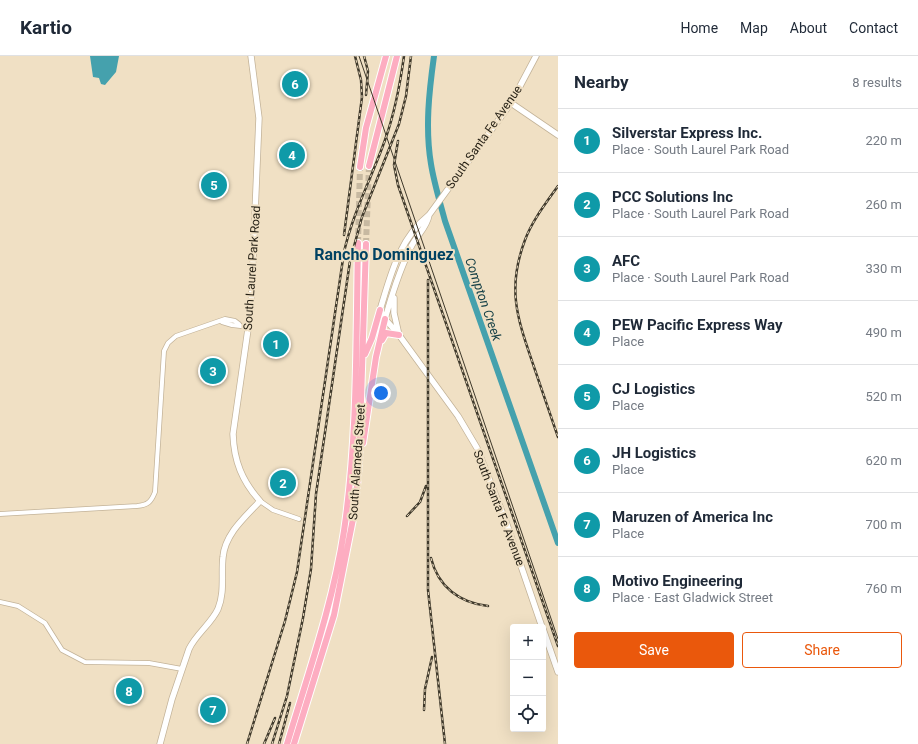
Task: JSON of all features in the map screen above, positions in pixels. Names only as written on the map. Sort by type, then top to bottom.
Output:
[{"type":"main road","name":"South Laurel Park Road","points":[[251,56],[259,118],[249,327],[233,434],[237,466],[244,481],[260,501]]},
{"type":"main road","points":[[360,167],[366,128],[386,56]]},
{"type":"main road","points":[[369,166],[398,56]]},
{"type":"main road","name":"South Santa Fe Avenue","points":[[536,56],[511,103],[429,215],[415,228],[399,254],[380,310],[385,319],[399,334],[458,416],[477,448],[506,522],[542,624]]},
{"type":"main road","points":[[511,103],[558,135]]},
{"type":"main road","name":"South Santa Fe Avenue","points":[[385,319],[406,257],[427,223],[429,215]]},
{"type":"main road","name":"South Alameda Street","points":[[287,744],[327,612],[338,568],[352,461],[358,243]]},
{"type":"main road","name":"South Alameda Street","points":[[294,744],[334,615],[352,532],[359,462],[366,244]]},
{"type":"main road","points":[[399,254],[406,257]]},
{"type":"main road","points":[[376,357],[384,335],[389,332],[399,334],[394,307],[396,284]]},
{"type":"main road","points":[[355,372],[372,338],[380,310]]},
{"type":"main road","points":[[359,462],[368,420],[376,357],[385,319]]},
{"type":"main road","points":[[160,744],[182,669],[193,641],[217,610],[222,590],[223,556],[228,539],[240,522],[260,501]]},
{"type":"main road","name":"South Santa Fe Avenue","points":[[546,637],[558,672]]},
{"type":"street","points":[[0,514],[146,505],[151,501],[155,492],[164,351],[168,343],[176,336],[222,322],[232,325],[240,324],[249,327]]},
{"type":"street","name":"South Laurel Park Road","points":[[260,501],[273,510],[299,519]]},
{"type":"street","points":[[0,602],[18,606],[45,623],[62,650],[85,662],[149,663],[182,669]]},
{"type":"water","points":[[90,56],[119,56],[116,72],[105,85],[101,84],[99,78],[93,77]]},
{"type":"waterway","name":"Compton Creek","points":[[434,56],[429,96],[428,137],[435,185],[445,221],[558,543]]},
{"type":"tunnel","points":[[366,244],[369,166]]},
{"type":"tunnel","points":[[358,243],[360,167]]},
{"type":"tram line","points":[[359,56],[558,639]]},
{"type":"railway","points":[[344,235],[362,97],[361,80],[355,56]]},
{"type":"railway","points":[[364,56],[368,71],[366,95]]},
{"type":"railway","points":[[247,744],[285,621],[297,572],[344,252],[352,223],[389,130],[397,98],[404,56]]},
{"type":"railway","points":[[272,744],[287,696],[303,618],[311,569],[316,494],[350,261],[362,217],[399,124],[406,96],[411,56]]},
{"type":"railway","points":[[398,141],[394,165],[398,185],[558,646]]},
{"type":"railway","points":[[558,186],[535,219],[525,240],[519,258],[515,290],[516,305],[523,334],[558,437]]},
{"type":"railway","points":[[428,280],[428,590],[445,744]]},
{"type":"railway","points":[[407,516],[420,502],[426,486]]},
{"type":"railway","points":[[431,558],[439,577],[452,592],[468,601],[488,606]]},
{"type":"railway","points":[[424,710],[425,689],[432,657]]},
{"type":"railway","points":[[279,744],[290,703]]},
{"type":"railway","points":[[264,744],[275,718]]},
{"type":"place","name":"JH Logistics","points":[[295,84]]},
{"type":"place","name":"PEW Pacific Express Way","points":[[292,155]]},
{"type":"place","name":"CJ Logistics","points":[[214,185]]},
{"type":"place","name":"Silverstar Express Inc.","points":[[276,344]]},
{"type":"place","name":"AFC","points":[[213,371]]},
{"type":"place","name":"PCC Solutions Inc","points":[[283,483]]},
{"type":"place","name":"Motivo Engineering","points":[[129,691]]},
{"type":"place","name":"Maruzen of America Inc","points":[[213,710]]},
{"type":"district","name":"Rancho Dominguez","points":[[384,254]]}]
